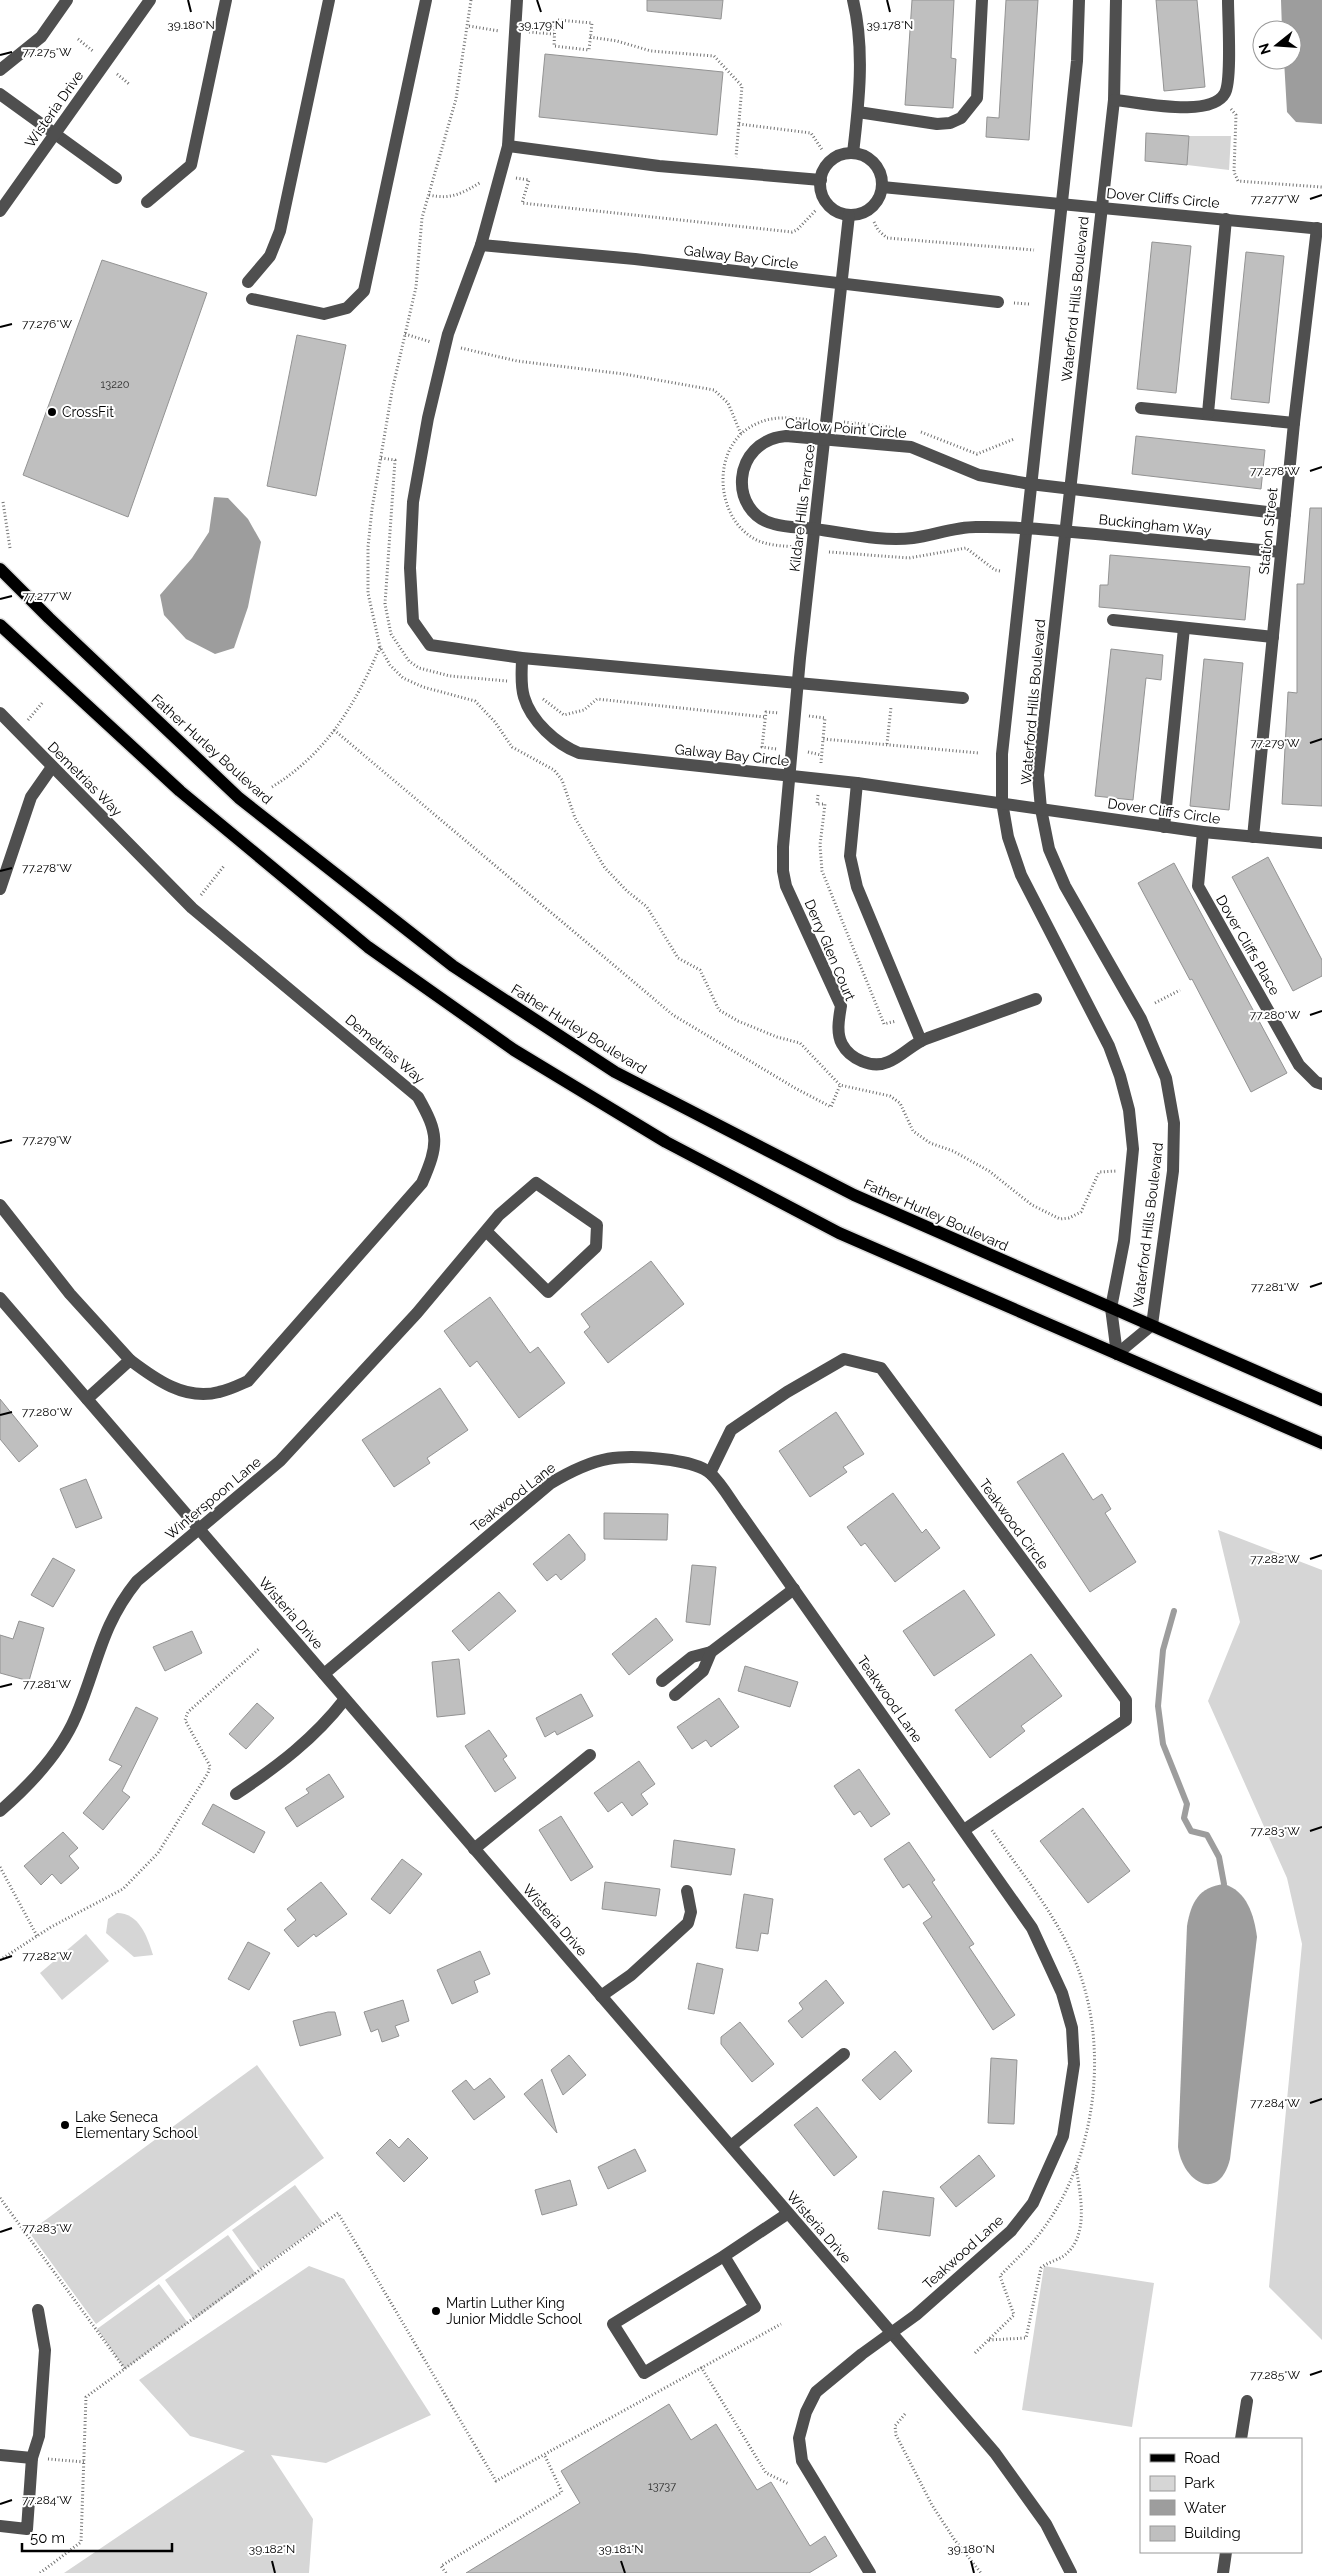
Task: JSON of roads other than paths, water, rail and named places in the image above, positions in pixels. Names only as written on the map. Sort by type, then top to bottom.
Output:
[{"type":"main road","name":"Father Hurley Boulevard","points":[[0,569],[239,798],[453,966],[624,1077],[854,1195],[1322,1400]]},
{"type":"main road","points":[[0,626],[180,791],[368,947],[514,1050],[666,1142],[839,1233],[1322,1443]]},
{"type":"street","points":[[0,70],[40,37],[67,0]]},
{"type":"street","name":"Wisteria Drive","points":[[0,211],[150,0]]},
{"type":"street","points":[[147,202],[192,165],[226,0]]},
{"type":"street","points":[[248,282],[270,256],[280,231],[329,0]]},
{"type":"street","points":[[252,298],[324,314],[347,308],[364,291],[426,0]]},
{"type":"street","points":[[517,0],[508,146],[481,246],[448,334],[428,418],[413,502],[410,568],[413,621],[430,645],[522,658],[963,698]]},
{"type":"street","points":[[853,0],[860,28],[858,112],[854,153]]},
{"type":"street","points":[[858,112],[937,124],[961,118],[977,98],[982,0]]},
{"type":"street","name":"Waterford Hills Boulevard","points":[[1079,0],[1077,61],[1002,754],[1002,802],[1008,837],[1021,875],[1109,1046],[1120,1076],[1129,1110],[1134,1149],[1132,1172],[1124,1241],[1111,1308],[1117,1354]]},
{"type":"street","name":"Waterford Hills Boulevard","points":[[1116,0],[1114,100],[1100,208],[1038,775],[1040,809],[1049,849],[1065,886],[1141,1019],[1166,1078],[1174,1123],[1172,1171],[1152,1325],[1117,1354]]},
{"type":"street","points":[[1114,100],[1190,108],[1207,106],[1219,101],[1226,92],[1228,75],[1228,0]]},
{"type":"street","points":[[0,94],[116,178]]},
{"type":"street","points":[[508,146],[660,166],[821,180]]},
{"type":"street","points":[[854,153],[872,161],[882,178],[882,187],[874,205],[866,211],[849,215],[831,207],[822,191],[821,180],[828,164],[835,158],[854,153]]},
{"type":"street","points":[[882,187],[1061,205]]},
{"type":"street","name":"Dover Cliffs Circle","points":[[1061,205],[1319,229]]},
{"type":"street","name":"Kildare Hills Terrace","points":[[790,775],[814,529],[849,215]]},
{"type":"street","points":[[1208,413],[1226,219]]},
{"type":"street","name":"Station Street","points":[[1253,837],[1294,423],[1319,229]]},
{"type":"street","name":"Galway Bay Circle","points":[[481,246],[635,260],[998,302]]},
{"type":"street","points":[[1142,408],[1208,413],[1294,423]]},
{"type":"street","name":"Carlow Point Circle","points":[[1026,529],[975,527],[911,538],[874,537],[775,525],[757,517],[745,500],[743,473],[746,458],[762,442],[774,437],[911,448],[979,475],[1070,489]]},
{"type":"street","name":"Buckingham Way","points":[[1070,489],[1285,514]]},
{"type":"street","name":"Buckingham Way","points":[[1026,529],[1066,531],[1281,552]]},
{"type":"street","points":[[1113,620],[1273,637]]},
{"type":"street","points":[[1164,827],[1184,628]]},
{"type":"street","name":"Galway Bay Circle","points":[[522,658],[523,696],[528,708],[536,721],[569,749],[602,756],[790,775],[1002,802]]},
{"type":"street","name":"Demetrias Way","points":[[0,714],[192,908],[418,1097],[432,1122],[434,1154],[422,1182],[248,1381],[218,1393],[186,1392],[158,1381],[130,1360],[70,1294],[0,1205]]},
{"type":"street","points":[[0,889],[31,796],[52,767]]},
{"type":"street","name":"Derry Glen Court","points":[[790,775],[783,871],[789,893],[840,1006],[838,1024],[841,1043],[852,1056],[867,1064],[886,1063],[904,1054],[921,1040],[1036,999]]},
{"type":"street","points":[[856,783],[850,856],[858,887],[921,1040]]},
{"type":"street","name":"Dover Cliffs Circle","points":[[1002,802],[1203,832],[1322,843]]},
{"type":"street","name":"Dover Cliffs Place","points":[[1203,832],[1198,886],[1299,1065],[1316,1082],[1322,1084]]},
{"type":"street","name":"Winterspoon Lane","points":[[0,1811],[42,1771],[76,1718],[103,1637],[119,1604],[137,1581],[280,1461],[417,1313],[498,1215],[536,1183],[597,1225],[596,1246],[548,1292],[486,1230]]},
{"type":"street","name":"Wisteria Drive","points":[[0,1298],[994,2453],[1046,2524],[1071,2573]]},
{"type":"street","name":"Teakwood Circle","points":[[710,1473],[731,1430],[787,1392],[844,1359],[880,1368],[1126,1700],[1126,1720],[964,1830]]},
{"type":"street","points":[[87,1399],[130,1360]]},
{"type":"street","name":"Teakwood Lane","points":[[324,1674],[550,1483],[579,1466],[606,1458],[628,1455],[685,1462],[710,1473],[794,1589],[1032,1928],[1062,1993],[1072,2028],[1074,2064],[1063,2136],[1033,2203],[1011,2231],[916,2315],[838,2372],[816,2392],[806,2412],[799,2438],[802,2461],[870,2573]]},
{"type":"street","points":[[662,1681],[692,1657],[711,1652],[794,1589]]},
{"type":"street","points":[[674,1694],[704,1671],[711,1652]]},
{"type":"street","points":[[236,1794],[274,1769],[323,1727],[345,1699]]},
{"type":"street","points":[[474,1849],[590,1755]]},
{"type":"street","points":[[601,1996],[631,1975],[688,1923],[692,1912],[687,1890]]},
{"type":"street","points":[[731,2146],[844,2054]]},
{"type":"street","points":[[724,2256],[755,2308],[644,2373],[613,2324],[724,2256],[787,2214]]},
{"type":"street","points":[[0,2526],[27,2529],[32,2458],[38,2436],[45,2350],[38,2310]]},
{"type":"street","points":[[1242,2438],[1247,2401]]},
{"type":"street","points":[[0,2455],[32,2458]]},
{"type":"street","points":[[1224,2573],[1226,2553]]},
{"type":"water","points":[[1281,0],[1322,0],[1322,124],[1296,122],[1287,112],[1285,70],[1302,70],[1302,20],[1282,20]]},
{"type":"water","points":[[214,497],[228,498],[248,519],[261,542],[248,607],[234,648],[215,654],[186,639],[164,615],[160,595],[192,558],[209,532]]},
{"type":"water","points":[[1224,1884],[1232,1887],[1244,1898],[1254,1920],[1257,1937],[1230,2159],[1225,2173],[1218,2181],[1210,2184],[1202,2183],[1187,2170],[1181,2160],[1178,2147],[1187,1926],[1194,1903],[1202,1892],[1208,1888]]},
{"type":"waterway","points":[[1174,1611],[1163,1650],[1158,1706],[1163,1744],[1187,1804],[1184,1818],[1191,1831],[1207,1835],[1219,1857],[1224,1884]]},
{"type":"place","name":"CrossFit","points":[[52,412]]},
{"type":"place","name":"Lake Seneca Elementary School","points":[[65,2125]]},
{"type":"place","name":"Martin Luther King Junior Middle School","points":[[436,2311]]}]
